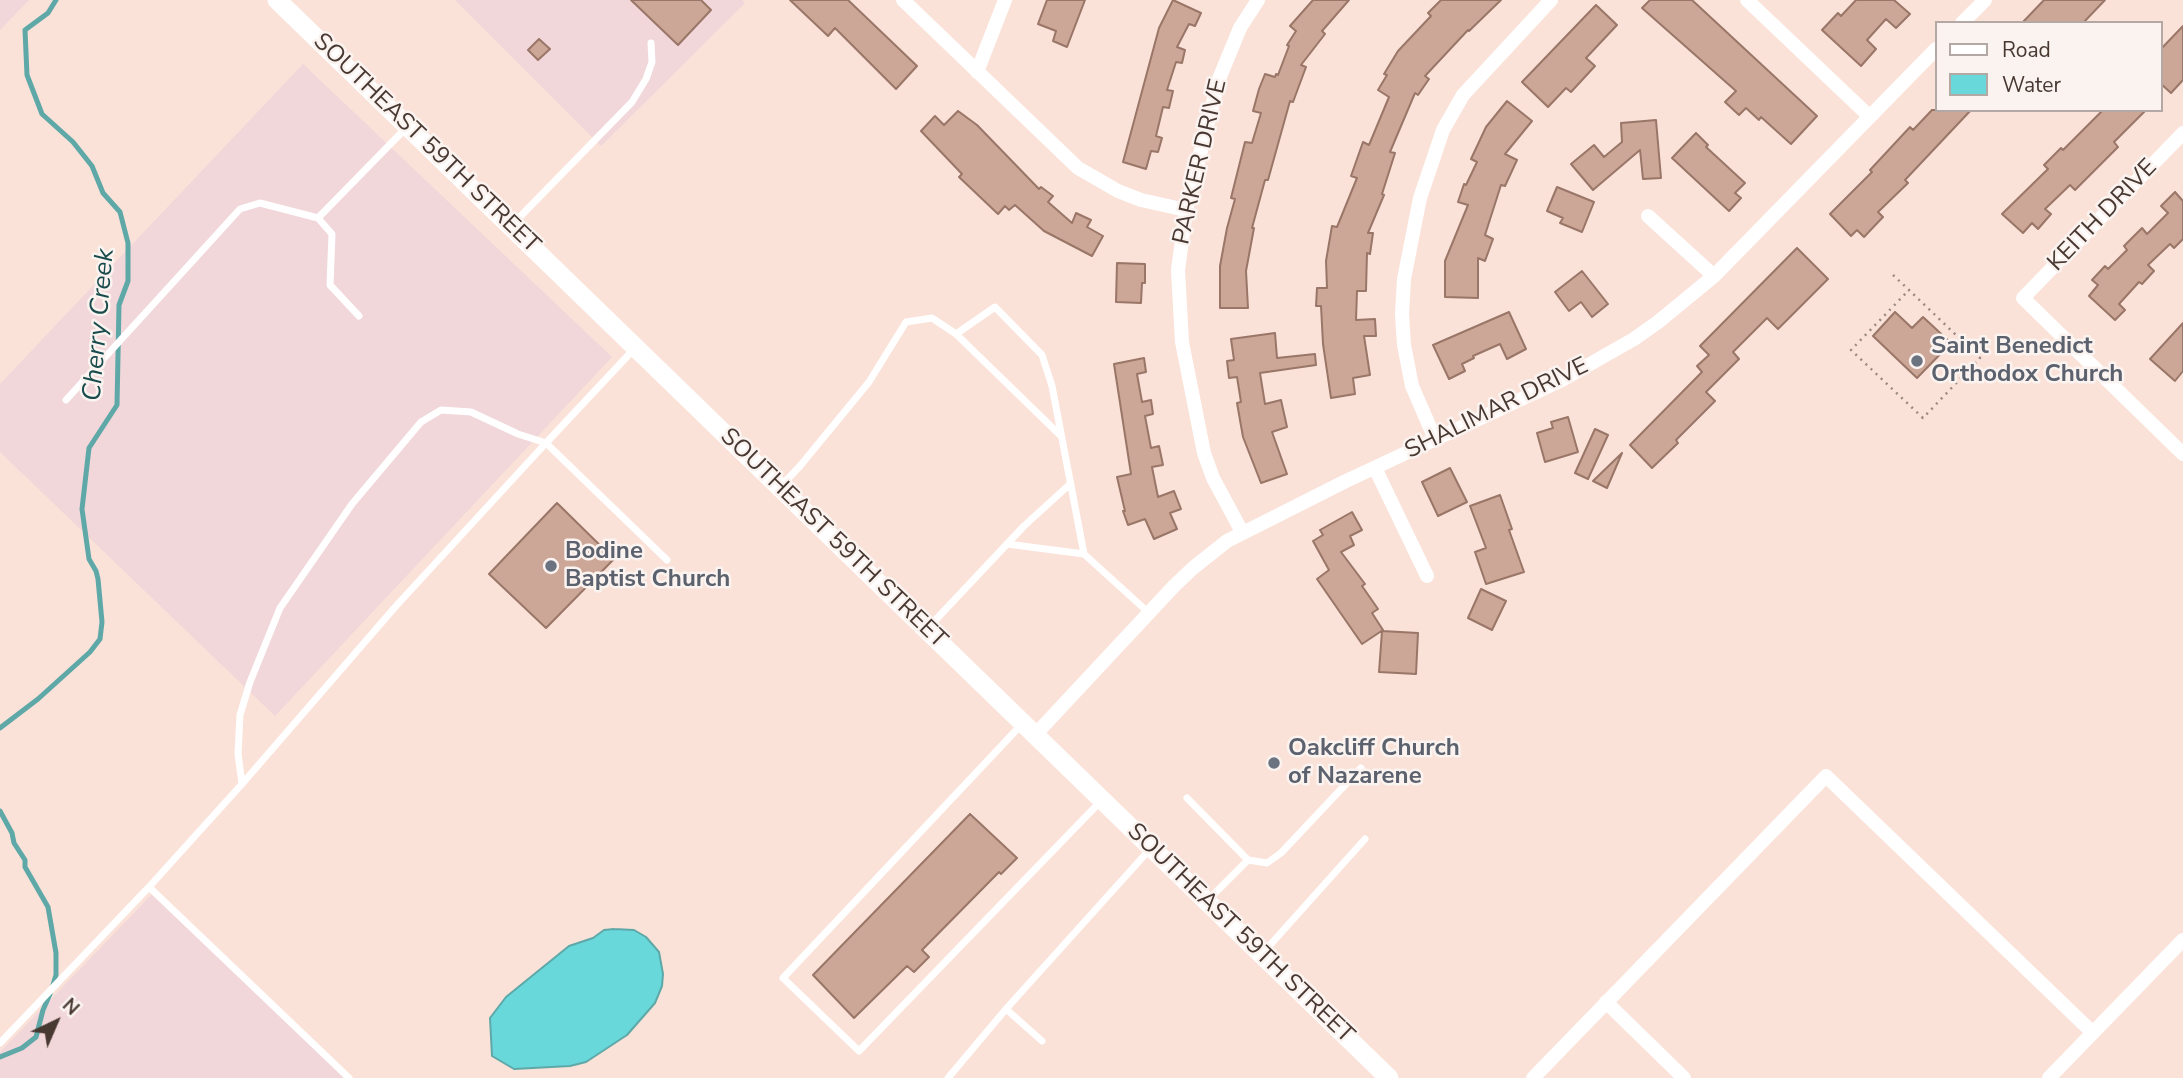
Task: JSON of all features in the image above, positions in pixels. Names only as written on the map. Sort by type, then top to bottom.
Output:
[{"type":"main road","name":"SOUTHEAST 59TH STREET","points":[[277,0],[1389,1078]]},
{"type":"street","points":[[903,0],[1066,157],[1097,181],[1141,200],[1186,210]]},
{"type":"street","points":[[977,72],[1005,0]]},
{"type":"street","name":"PARKER DRIVE","points":[[1242,532],[1213,478],[1204,453],[1186,366],[1178,299],[1178,270],[1186,210],[1219,79],[1240,29],[1258,0]]},
{"type":"street","points":[[1435,439],[1412,386],[1404,345],[1404,279],[1420,198],[1443,130],[1463,95],[1551,0]]},
{"type":"street","points":[[1747,0],[1869,116]]},
{"type":"street","points":[[1964,21],[1985,0]]},
{"type":"street","name":"SHALIMAR DRIVE","points":[[1029,729],[1193,568],[1242,532],[1562,380],[1658,322],[1714,276],[1934,51]]},
{"type":"street","name":"KEITH DRIVE","points":[[2172,443],[2023,298],[2183,133]]},
{"type":"street","points":[[1648,216],[1714,276]]},
{"type":"street","points":[[2183,431],[2172,443],[2183,454]]},
{"type":"street","points":[[1375,468],[1427,576]]},
{"type":"street","points":[[1533,1078],[1826,775],[2093,1033]]},
{"type":"street","points":[[2049,1078],[2183,940]]},
{"type":"street","points":[[1606,1002],[1684,1078]]},
{"type":"lane","points":[[510,226],[632,102],[646,79],[652,62],[651,43]]},
{"type":"lane","points":[[318,218],[407,127]]},
{"type":"lane","points":[[66,400],[240,209],[260,203],[318,218],[332,234],[330,285],[359,316]]},
{"type":"lane","points":[[956,334],[995,307],[1042,355],[1052,386],[1084,554]]},
{"type":"lane","points":[[779,487],[800,466],[869,382],[906,322],[932,318],[956,334],[1061,436]]},
{"type":"lane","points":[[0,1043],[149,887],[396,606],[635,348]]},
{"type":"lane","points":[[242,784],[238,754],[240,715],[250,682],[280,608],[352,505],[421,422],[440,410],[471,412],[546,443],[667,560]]},
{"type":"lane","points":[[926,630],[1007,544],[1069,485]]},
{"type":"lane","points":[[1007,544],[1084,554],[1149,613]]},
{"type":"lane","points":[[1029,729],[783,978],[859,1051],[1102,800]]},
{"type":"lane","points":[[1187,798],[1248,860],[1267,863],[1281,853],[1361,768]]},
{"type":"lane","points":[[1261,954],[1364,839]]},
{"type":"lane","points":[[948,1078],[1006,1009],[1151,848]]},
{"type":"lane","points":[[1207,902],[1248,860]]},
{"type":"lane","points":[[149,887],[349,1078]]},
{"type":"lane","points":[[1006,1009],[1042,1041]]},
{"type":"path","points":[[1893,275],[1909,290],[1980,358],[1923,418],[1851,350],[1909,290]]},
{"type":"shaded area","points":[[0,0],[29,0],[0,30]]},
{"type":"shaded area","points":[[455,0],[742,0],[745,3],[601,146]]},
{"type":"shaded area","points":[[303,64],[612,357],[275,716],[0,452],[0,384]]},
{"type":"shaded area","points":[[155,891],[344,1078],[0,1078],[0,1052]]},
{"type":"water","points":[[604,930],[634,930],[646,937],[659,952],[663,974],[662,986],[655,1003],[627,1035],[586,1062],[570,1066],[514,1069],[492,1056],[490,1018],[506,997],[569,946],[593,938]]},
{"type":"building","points":[[631,0],[701,0],[711,10],[678,45]]},
{"type":"building","points":[[790,0],[848,0],[917,66],[896,89],[835,28],[828,36]]},
{"type":"building","points":[[1047,0],[1085,0],[1067,47],[1053,41],[1056,31],[1038,24]]},
{"type":"building","points":[[1173,0],[1201,13],[1195,26],[1189,24],[1177,47],[1185,50],[1182,63],[1176,62],[1167,90],[1173,91],[1169,108],[1163,107],[1156,136],[1162,138],[1158,152],[1151,151],[1146,169],[1123,162],[1159,28]]},
{"type":"building","points":[[1313,0],[1349,0],[1322,31],[1325,34],[1301,65],[1306,67],[1293,102],[1290,101],[1252,228],[1246,271],[1248,308],[1220,308],[1220,266],[1235,199],[1231,198],[1245,142],[1252,143],[1261,113],[1253,111],[1259,89],[1265,74],[1275,77],[1278,75],[1289,46],[1287,45],[1296,31],[1290,26]]},
{"type":"building","points":[[1441,0],[1501,0],[1468,30],[1425,76],[1429,79],[1418,95],[1415,93],[1390,152],[1395,153],[1382,194],[1384,195],[1368,233],[1373,233],[1370,254],[1367,253],[1366,291],[1357,291],[1356,320],[1375,319],[1376,336],[1364,336],[1370,375],[1353,378],[1355,394],[1331,398],[1323,344],[1321,306],[1316,306],[1317,288],[1327,288],[1326,261],[1332,226],[1337,227],[1357,178],[1351,176],[1363,142],[1369,145],[1389,97],[1378,90],[1387,75],[1384,74],[1398,51],[1431,16],[1428,13]]},
{"type":"building","points":[[1650,0],[1692,0],[1817,116],[1791,144],[1761,117],[1759,120],[1746,108],[1739,115],[1725,102],[1736,91],[1642,8]]},
{"type":"building","points":[[1856,0],[1894,0],[1910,14],[1896,28],[1886,19],[1867,40],[1876,49],[1861,66],[1822,30],[1838,13],[1841,16]]},
{"type":"building","points":[[2044,0],[2105,0],[2085,21],[2024,21]]},
{"type":"building","points":[[1596,5],[1617,25],[1586,58],[1595,66],[1571,92],[1566,88],[1548,107],[1522,82]]},
{"type":"building","points":[[2183,26],[2183,80],[2171,93],[2162,85],[2162,48]]},
{"type":"building","points":[[539,39],[550,49],[538,60],[528,50]]},
{"type":"building","points":[[1507,101],[1532,121],[1505,154],[1517,160],[1505,186],[1501,185],[1485,235],[1493,239],[1485,261],[1478,258],[1478,298],[1445,297],[1445,261],[1468,205],[1458,202],[1464,184],[1466,185],[1477,162],[1471,159],[1486,127]]},
{"type":"building","points":[[1932,110],[1969,112],[1905,180],[1908,183],[1878,212],[1883,217],[1864,237],[1857,230],[1851,236],[1830,214],[1872,172],[1870,170],[1910,127],[1913,130]]},
{"type":"building","points":[[958,111],[977,125],[1039,189],[1041,187],[1053,196],[1048,202],[1072,223],[1076,213],[1091,220],[1087,227],[1103,236],[1092,256],[1044,231],[1015,205],[1009,210],[1005,206],[998,214],[959,177],[962,174],[921,131],[935,116],[944,125]]},
{"type":"building","points":[[2101,112],[2144,112],[2114,142],[2118,147],[2075,190],[2070,185],[2045,209],[2051,214],[2038,229],[2032,223],[2023,233],[2002,214],[2048,169],[2044,165],[2061,148],[2063,150]]},
{"type":"building","points":[[1656,120],[1661,178],[1643,179],[1640,150],[1593,190],[1571,164],[1594,145],[1604,157],[1622,142],[1621,123]]},
{"type":"building","points":[[1696,133],[1708,145],[1706,147],[1745,183],[1735,193],[1741,198],[1729,211],[1672,158]]},
{"type":"building","points":[[1557,187],[1594,202],[1582,232],[1560,223],[1563,218],[1547,211]]},
{"type":"building","points":[[2175,192],[2183,201],[2183,239],[2174,248],[2170,244],[2148,265],[2154,271],[2142,284],[2139,282],[2119,304],[2125,310],[2115,320],[2089,296],[2098,285],[2092,280],[2105,266],[2108,269],[2127,250],[2124,246],[2142,228],[2147,234],[2168,213],[2161,206]]},
{"type":"building","points":[[1797,248],[1828,279],[1778,329],[1767,318],[1733,352],[1739,359],[1706,392],[1715,401],[1652,468],[1630,445],[1702,372],[1697,366],[1709,355],[1700,346]]},
{"type":"building","points":[[1117,263],[1145,264],[1141,303],[1116,302]]},
{"type":"building","points":[[1582,271],[1608,304],[1592,317],[1581,302],[1569,311],[1555,292]]},
{"type":"building","points":[[1509,312],[1526,349],[1507,359],[1500,344],[1473,356],[1474,358],[1462,364],[1465,371],[1449,379],[1433,345]]},
{"type":"building","name":"Saint Benedict Orthodox Church","points":[[1895,312],[1912,328],[1923,317],[1951,343],[1917,378],[1873,336]]},
{"type":"building","points":[[2183,323],[2183,371],[2175,381],[2150,359]]},
{"type":"building","points":[[1275,333],[1277,358],[1315,354],[1316,365],[1260,373],[1265,404],[1281,400],[1287,427],[1272,432],[1287,474],[1261,483],[1243,437],[1237,403],[1241,402],[1237,377],[1229,378],[1227,361],[1234,360],[1231,339]]},
{"type":"building","points":[[1144,358],[1146,372],[1137,374],[1142,402],[1151,400],[1153,414],[1145,416],[1151,448],[1159,446],[1163,465],[1152,467],[1158,497],[1174,491],[1181,509],[1170,513],[1177,529],[1154,539],[1145,519],[1128,525],[1117,477],[1131,474],[1114,364]]},
{"type":"building","points":[[1568,417],[1578,452],[1545,462],[1537,433],[1553,428],[1551,422]]},
{"type":"building","points":[[1595,429],[1608,435],[1588,479],[1575,473]]},
{"type":"building","points":[[1622,453],[1607,488],[1593,481]]},
{"type":"building","points":[[1450,468],[1467,502],[1438,516],[1422,482]]},
{"type":"building","points":[[1500,495],[1524,572],[1486,584],[1475,552],[1486,548],[1470,506]]},
{"type":"building","name":"Bodine Baptist Church","points":[[557,503],[614,559],[546,628],[489,574]]},
{"type":"building","points":[[1352,512],[1362,530],[1350,536],[1354,545],[1341,552],[1365,584],[1362,586],[1378,609],[1372,613],[1383,630],[1362,644],[1317,579],[1329,570],[1313,541],[1323,535],[1320,530]]},
{"type":"building","points":[[1481,589],[1506,601],[1492,630],[1468,618]]},
{"type":"building","points":[[1382,631],[1418,633],[1416,674],[1379,672]]},
{"type":"building","points":[[970,814],[1017,858],[1001,874],[999,872],[922,950],[929,957],[914,972],[907,966],[854,1018],[813,975]]},
{"type":"waterway","name":"Cherry Creek","points":[[0,728],[38,699],[90,652],[100,639],[102,622],[98,579],[89,559],[82,509],[89,448],[117,405],[119,305],[128,281],[128,243],[120,212],[103,193],[92,166],[73,142],[42,114],[27,75],[25,30],[48,13],[56,0]]},
{"type":"waterway","name":"Cherry Creek","points":[[0,811],[25,860],[25,867],[48,907],[56,953],[53,985]]},
{"type":"waterway","name":"Cherry Creek","points":[[0,1057],[22,1048],[36,1037],[50,994]]},
{"type":"place","name":"Saint Benedict Orthodox Church","points":[[1917,361]]},
{"type":"place","name":"Bodine Baptist Church","points":[[551,566]]},
{"type":"place","name":"Oakcliff Church of Nazarene","points":[[1274,763]]}]
